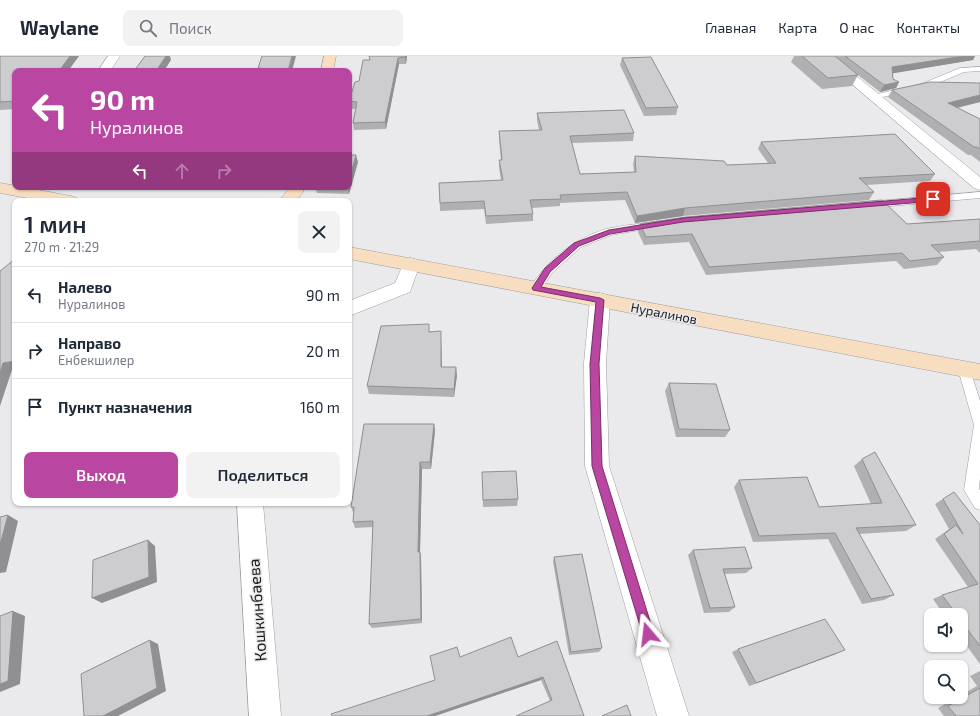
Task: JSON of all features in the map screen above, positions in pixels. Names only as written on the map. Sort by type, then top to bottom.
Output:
[{"type":"main road","points":[[327,68],[330,56]]},
{"type":"main road","points":[[0,188],[12,189]]},
{"type":"main road","points":[[24,190],[58,198]]},
{"type":"main road","points":[[290,198],[295,190]]},
{"type":"main road","name":"Нуралинов","points":[[352,254],[972,371]]},
{"type":"street","points":[[106,68],[114,56]]},
{"type":"street","points":[[825,56],[980,185]]},
{"type":"street","points":[[352,308],[403,288],[411,264]]},
{"type":"street","points":[[600,300],[595,364],[597,466],[673,716]]},
{"type":"street","name":"Кошкинбаева","points":[[250,506],[265,716]]},
{"type":"lane","points":[[873,97],[923,86],[963,70],[980,69]]},
{"type":"lane","points":[[855,206],[980,195]]},
{"type":"lane","points":[[536,288],[548,270],[577,245],[609,232],[668,222]]},
{"type":"lane","points":[[972,371],[980,425],[971,490],[980,503]]},
{"type":"building","points":[[0,56],[70,56],[61,68],[12,68],[12,101],[0,102]]},
{"type":"building","points":[[145,56],[166,56],[158,68],[136,68]]},
{"type":"building","points":[[262,56],[292,56],[289,68],[258,68]]},
{"type":"building","points":[[369,56],[405,56],[398,58],[385,122],[353,123],[357,102],[352,101],[352,92],[355,82],[359,81],[363,60],[370,60]]},
{"type":"building","points":[[802,56],[835,56],[858,75],[828,78]]},
{"type":"building","points":[[845,56],[964,56],[892,67],[893,79],[899,82],[884,85]]},
{"type":"building","points":[[651,57],[678,107],[646,108],[622,58]]},
{"type":"building","points":[[930,82],[980,83],[980,95],[948,103],[980,119],[980,149],[974,147],[892,90]]},
{"type":"building","points":[[624,110],[634,133],[570,136],[580,174],[636,172],[635,156],[724,161],[727,165],[776,163],[761,142],[895,134],[935,174],[859,178],[874,192],[685,208],[637,216],[627,192],[560,195],[561,199],[530,200],[533,214],[486,216],[484,201],[440,203],[439,183],[503,180],[499,160],[502,160],[499,131],[542,130],[537,113]]},
{"type":"building","points":[[352,155],[356,155],[352,169]]},
{"type":"building","points":[[882,200],[907,224],[980,219],[980,241],[931,245],[944,257],[910,261],[902,253],[709,267],[692,234],[646,237],[640,224],[686,217]]},
{"type":"building","points":[[12,261],[12,362],[3,363],[0,373],[0,271]]},
{"type":"building","points":[[429,324],[429,332],[441,331],[441,367],[456,367],[454,389],[367,386],[381,326]]},
{"type":"building","points":[[669,383],[716,384],[730,430],[679,429]]},
{"type":"building","points":[[364,424],[434,424],[430,462],[420,462],[418,552],[420,552],[421,619],[369,624],[373,521],[353,522],[354,507],[351,507]]},
{"type":"building","points":[[875,452],[916,525],[856,528],[894,595],[871,599],[835,533],[759,536],[739,480],[807,477],[819,507],[882,503],[862,459]]},
{"type":"building","points":[[516,471],[518,499],[483,500],[482,472]]},
{"type":"building","points":[[954,492],[980,525],[980,646],[968,630],[968,608],[952,608],[942,595],[978,584],[944,534],[956,525],[963,534],[943,499]]},
{"type":"building","points":[[8,515],[0,545],[0,517]]},
{"type":"building","points":[[148,540],[149,577],[92,598],[93,560]]},
{"type":"building","points":[[745,547],[752,568],[723,569],[735,607],[710,608],[693,550]]},
{"type":"building","points":[[582,554],[602,648],[571,652],[554,557]]},
{"type":"building","points":[[13,611],[8,681],[0,684],[0,616]]},
{"type":"building","points":[[825,619],[845,650],[756,683],[738,649]]},
{"type":"building","points":[[511,637],[518,657],[557,641],[584,716],[516,716],[552,700],[543,677],[427,716],[332,716],[331,714],[435,680],[430,656],[457,647],[460,657]]},
{"type":"building","points":[[150,640],[157,688],[103,716],[84,716],[81,674]]},
{"type":"building","points":[[980,688],[980,716],[956,716],[948,706],[952,704],[968,704],[968,695]]},
{"type":"building","points":[[627,705],[631,716],[602,716]]},
{"type":"route","points":[[648,634],[597,466],[595,364],[600,300],[536,288],[548,270],[577,245],[609,232],[683,220],[933,199]]}]
